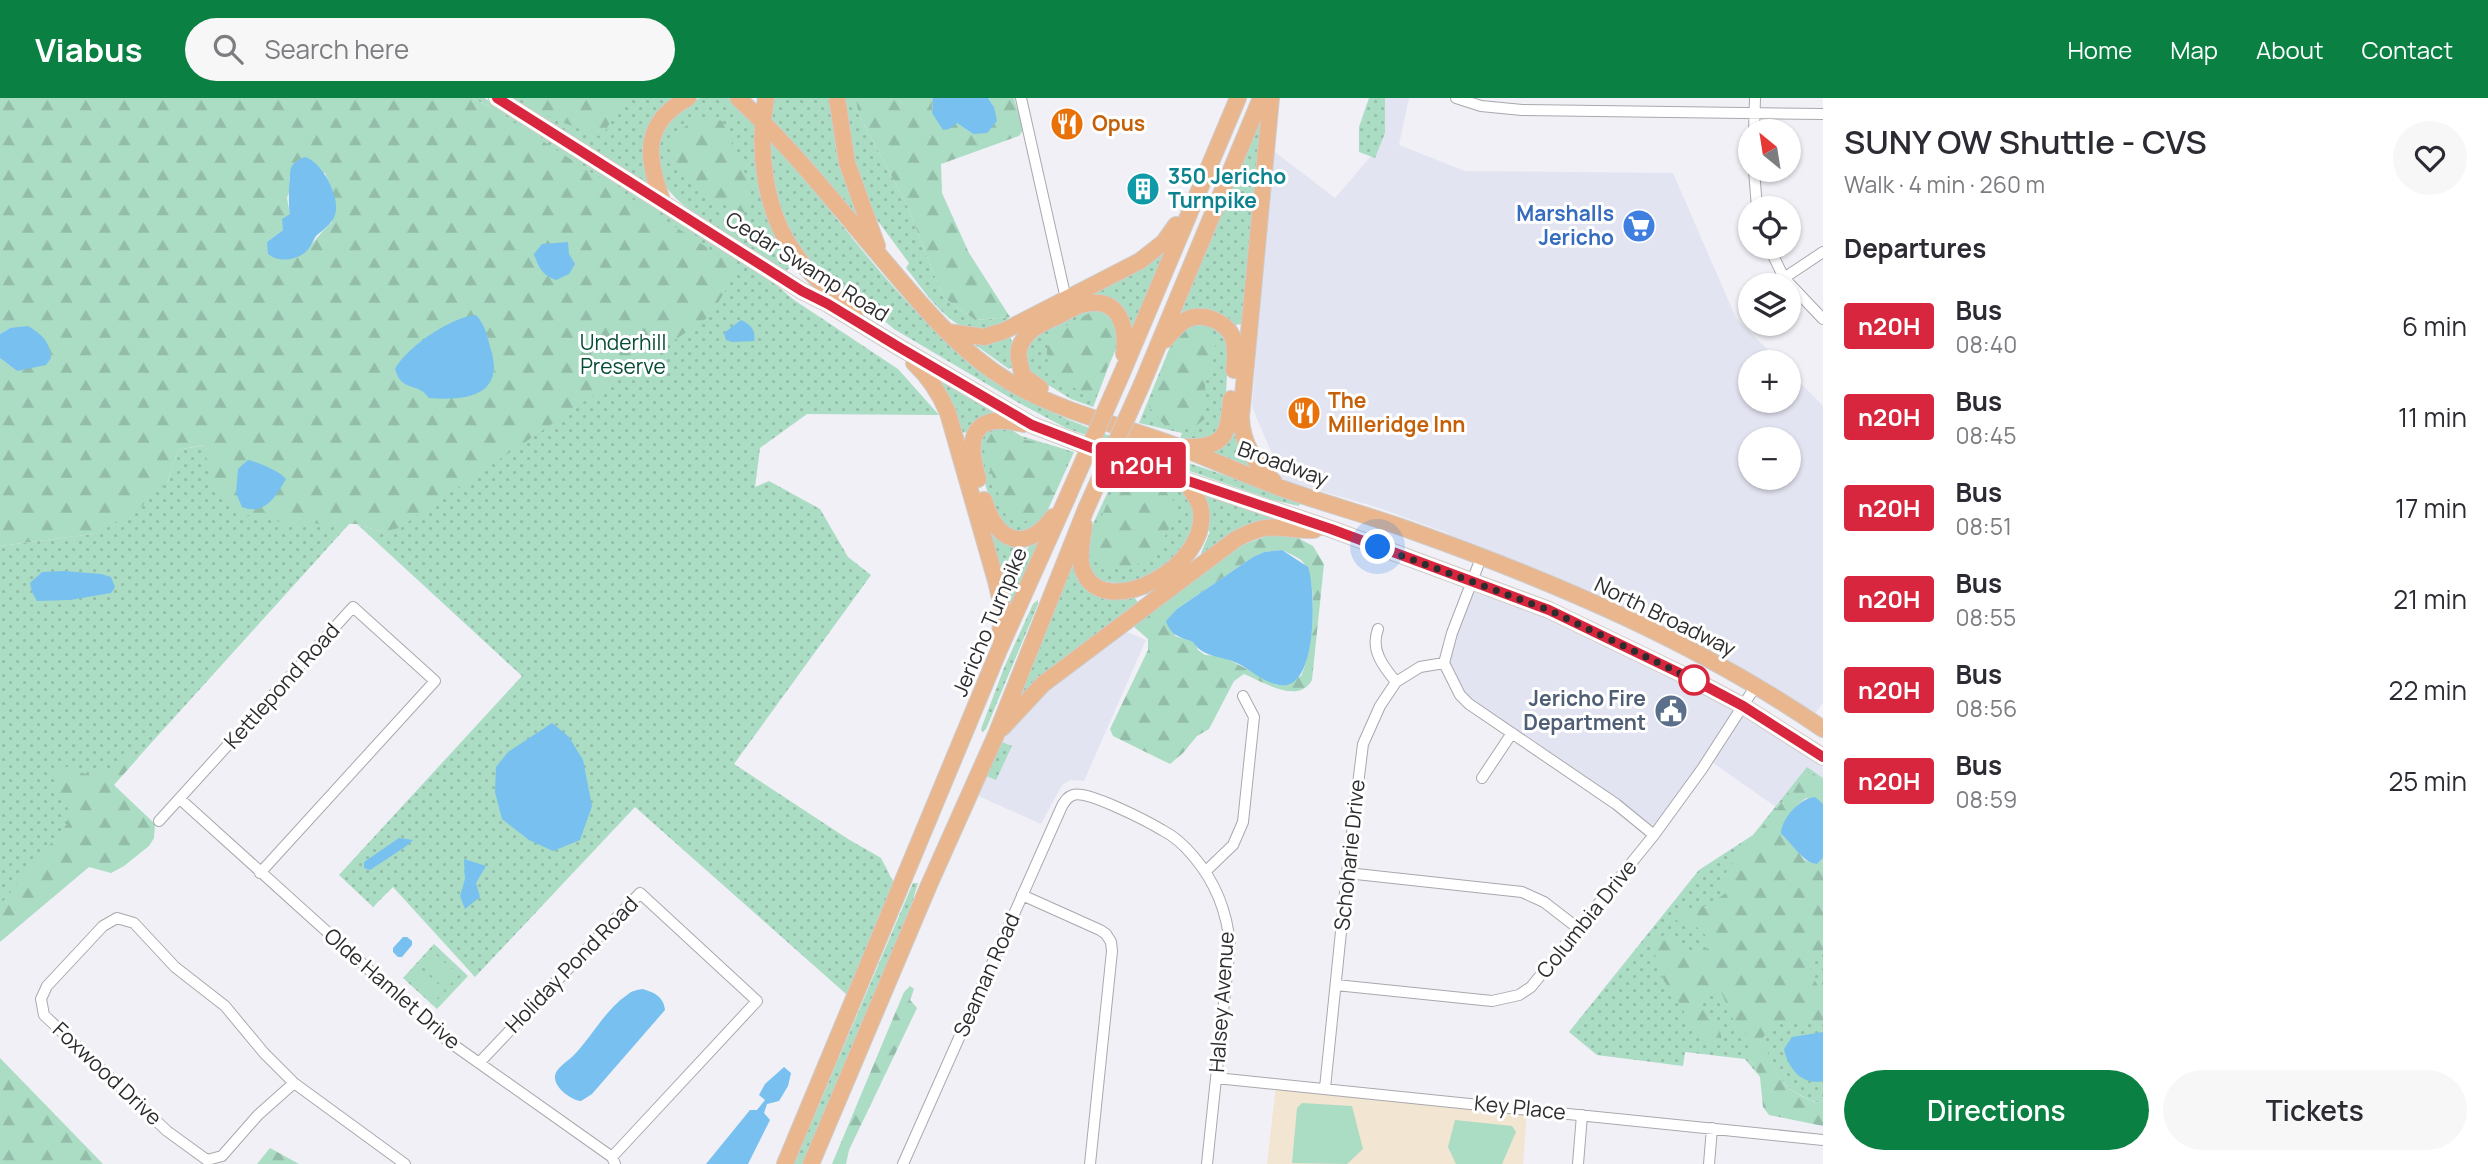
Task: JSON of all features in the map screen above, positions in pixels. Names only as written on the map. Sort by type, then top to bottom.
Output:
[{"type":"main road","name":"Cedar Swamp Road","points":[[497,98],[802,291],[1032,425],[1105,453]]},
{"type":"main road","points":[[663,203],[652,168],[651,143],[665,116],[688,98]]},
{"type":"main road","name":"Cedar Swamp Road","points":[[738,98],[762,121],[915,299],[962,346],[1008,381],[1070,410]]},
{"type":"main road","points":[[766,98],[762,121],[764,165],[774,211],[795,255],[823,285],[858,312],[921,351],[1033,416],[1105,453]]},
{"type":"main road","points":[[837,98],[846,163],[882,258]]},
{"type":"main road","name":"Jericho Turnpike","points":[[785,1164],[999,650],[1122,373],[1238,98]]},
{"type":"main road","points":[[811,1164],[996,736],[1086,509],[1142,384],[1261,98]]},
{"type":"main road","points":[[1271,98],[1241,417],[1244,441],[1254,460],[1278,487]]},
{"type":"main road","points":[[948,332],[984,337],[1004,331],[1140,261],[1164,242],[1192,203]]},
{"type":"main road","points":[[1070,410],[1023,376],[1019,351],[1024,337],[1032,329],[1082,304],[1102,304],[1114,310],[1124,324],[1126,334],[1122,373]]},
{"type":"main road","points":[[1156,349],[1178,325],[1195,317],[1213,319],[1223,325],[1235,344],[1230,417],[1225,435],[1215,444],[1178,447]]},
{"type":"main road","points":[[897,346],[923,371],[948,413],[1002,607],[999,650]]},
{"type":"main road","name":"Broadway","points":[[1070,410],[1178,447],[1278,487],[1415,532],[1481,558]]},
{"type":"main road","points":[[1032,425],[995,421],[978,429],[973,438],[972,455],[990,520],[996,529],[1010,538],[1022,540],[1043,531],[1067,498]]},
{"type":"main road","name":"North Broadway","points":[[1105,453],[1331,529],[1549,610],[1617,641],[1743,706],[1820,754]]},
{"type":"main road","points":[[1086,509],[1081,562],[1086,575],[1095,585],[1110,590],[1136,589],[1152,584],[1173,569],[1195,541],[1201,515],[1199,505],[1183,479]]},
{"type":"main road","points":[[996,736],[1043,684],[1236,539],[1255,529],[1271,525],[1310,531],[1331,529]]},
{"type":"main road","name":"North Broadway","points":[[1481,558],[1607,609],[1755,687],[1823,729]]},
{"type":"main road","points":[[936,804],[960,816]]},
{"type":"street","points":[[1021,98],[1066,299]]},
{"type":"street","points":[[1456,98],[1481,106],[1522,110],[1823,114]]},
{"type":"street","points":[[1755,98],[1755,119]]},
{"type":"street","points":[[1792,273],[1823,252]]},
{"type":"street","points":[[1801,296],[1823,319]]},
{"type":"street","points":[[1481,558],[1444,663],[1460,695],[1469,704],[1616,804],[1654,835]]},
{"type":"street","name":"Kettlepond Road","points":[[159,821],[354,607],[435,681],[260,873]]},
{"type":"street","points":[[1378,629],[1374,638],[1379,658],[1396,682],[1420,667],[1444,663]]},
{"type":"street","name":"Schoharie Drive","points":[[1325,1088],[1346,873],[1363,744],[1380,706],[1396,682]]},
{"type":"street","name":"Columbia Drive","points":[[1336,985],[1480,1000],[1505,1000],[1531,987],[1654,835],[1702,769],[1755,687]]},
{"type":"street","points":[[1206,871],[1233,845],[1243,822],[1254,717],[1243,696]]},
{"type":"street","points":[[1482,778],[1513,733]]},
{"type":"street","name":"Halsey Avenue","points":[[1078,794],[1089,796],[1162,830],[1182,843],[1206,871],[1225,913],[1230,945],[1207,1164]]},
{"type":"street","name":"Seaman Road","points":[[903,1164],[1062,806],[1070,796],[1078,794]]},
{"type":"street","name":"Olde Hamlet Drive","points":[[180,799],[448,1041],[614,1160]]},
{"type":"street","points":[[1346,873],[1522,892],[1544,902],[1579,929]]},
{"type":"street","name":"Holiday Pond Road","points":[[479,1063],[640,893],[757,1001],[614,1160]]},
{"type":"street","points":[[1022,895],[1100,930],[1111,942],[1090,1164]]},
{"type":"street","name":"Foxwood Drive","points":[[293,1083],[258,1115],[222,1156],[207,1160],[167,1131],[44,1015],[41,1007],[43,992],[103,926],[117,918],[134,923],[175,967],[225,1006],[293,1083],[405,1164]]},
{"type":"street","name":"Key Place","points":[[1216,1078],[1823,1140]]},
{"type":"street","points":[[1578,1164],[1583,1115]]},
{"type":"street","points":[[1709,1164],[1712,1128]]},
{"type":"shaded area","points":[[1385,98],[1409,98],[1399,145],[1465,171],[1673,173],[1738,320],[1738,336],[1754,336],[1768,350],[1738,350],[1738,413],[1801,413],[1801,383],[1823,406],[1823,703],[1810,720],[1755,687],[1542,583],[1445,532],[1376,507],[1283,480],[1252,407],[1271,149],[1335,198],[1377,149]]},
{"type":"shaded area","points":[[1473,588],[1580,629],[1735,709],[1823,766],[1823,897],[1776,807],[1706,758],[1655,827],[1475,704],[1464,692],[1450,662]]},
{"type":"shaded area","points":[[1117,628],[1146,640],[1084,781],[1070,780],[1062,785],[1041,824],[976,795],[1010,727],[1022,711]]},
{"type":"shaded area","points":[[1276,1085],[1527,1111],[1523,1164],[1267,1164]]},
{"type":"green space","name":"Underhill Preserve","points":[[0,98],[472,98],[739,268],[710,316],[399,528],[382,532],[357,524],[284,523],[239,513],[214,491],[203,445],[178,450],[168,481],[140,508],[93,534],[0,546],[0,358],[17,371],[22,369],[10,328],[0,334]],"holes":[[[325,173],[333,194],[332,222],[296,257],[267,242],[283,230],[290,214],[287,198],[290,190],[289,177]],[[534,254],[569,254],[575,264],[546,277],[539,269]],[[451,321],[485,327],[494,360],[494,374],[482,391],[466,398],[424,392],[417,387],[400,359],[423,339],[441,330]],[[248,460],[273,470],[236,493],[238,469]]]},
{"type":"green space","name":"Underhill Preserve","points":[[472,98],[484,98],[493,103],[763,274],[794,300],[898,369],[939,415],[807,414],[760,448],[755,487],[769,481],[820,509],[848,557],[871,575],[734,764],[881,858],[899,893],[854,1001],[635,807],[475,977],[393,887],[373,907],[339,875],[522,676],[357,524],[382,532],[478,407],[350,523],[96,804],[0,915],[0,546],[93,534],[168,481],[178,450],[204,445],[212,477],[490,107]]},
{"type":"green space","points":[[510,98],[676,98],[658,114],[651,188]]},
{"type":"green space","points":[[524,98],[622,100],[602,137],[551,118]]},
{"type":"green space","points":[[700,98],[728,98],[758,124],[795,263],[786,271],[703,220],[674,196],[661,180],[656,157],[661,130],[677,112]]},
{"type":"green space","points":[[773,98],[832,98],[843,174],[861,223],[768,120]]},
{"type":"green space","points":[[844,98],[856,98],[858,113],[907,205],[943,297],[975,320],[1010,317],[998,326],[986,331],[961,326],[940,310],[906,268],[909,263],[872,213],[858,182]]},
{"type":"green space","points":[[856,98],[933,98],[932,113],[957,123],[973,134],[994,107],[988,98],[1014,98],[1023,130],[1019,136],[941,164],[942,193],[969,253],[1010,317],[975,320],[943,297],[907,205],[858,113]]},
{"type":"green space","points":[[1369,98],[1385,98],[1385,133],[1375,158],[1359,152],[1359,127]]},
{"type":"green space","points":[[1263,111],[1266,113],[1255,178],[1244,324],[1231,325],[1184,313],[1181,310]]},
{"type":"green space","points":[[704,117],[722,121],[751,187],[745,213],[699,191],[679,170],[673,151],[677,135]]},
{"type":"green space","points":[[772,139],[887,280],[950,344],[985,373],[1023,397],[1069,420],[1282,495],[1300,503],[1299,506],[1273,500],[1066,428],[894,329],[863,300],[859,308],[817,272],[795,243],[782,210],[773,175],[767,140]]},
{"type":"green space","points":[[1166,249],[1132,334],[1124,319],[1084,296]]},
{"type":"green space","points":[[1085,308],[1109,311],[1122,340],[1093,407],[1038,383],[1024,365],[1028,341]]},
{"type":"green space","points":[[1093,311],[1103,311],[1114,323],[1115,331],[1109,362],[1094,400],[1052,374],[1047,349],[1056,333]]},
{"type":"green space","points":[[1208,323],[1222,330],[1229,343],[1222,431],[1194,443],[1180,439],[1182,433],[1139,423],[1174,337],[1182,327]]},
{"type":"green space","points":[[1197,328],[1209,336],[1217,349],[1205,381],[1206,418],[1197,425],[1166,427],[1149,407],[1174,343],[1183,331]]},
{"type":"green space","points":[[1007,333],[1014,344],[1014,366],[1009,369],[967,339]]},
{"type":"green space","points":[[941,381],[998,413],[969,433],[959,432],[939,385]]},
{"type":"green space","points":[[1007,427],[1021,436],[1074,452],[1045,516],[1031,532],[1012,532],[994,515],[975,448],[981,431]]},
{"type":"green space","points":[[1010,430],[1021,439],[1071,453],[1042,516],[1020,523],[1006,516],[983,448],[991,434]]},
{"type":"green space","points":[[1231,433],[1236,433],[1251,463],[1249,466],[1207,450]]},
{"type":"green space","points":[[1119,468],[1175,487],[1188,497],[1194,510],[1190,538],[1181,551],[1158,572],[1132,583],[1095,579],[1084,551],[1086,539]]},
{"type":"green space","points":[[1121,471],[1162,490],[1169,495],[1178,510],[1159,545],[1147,558],[1129,570],[1106,566],[1092,556],[1092,539]]},
{"type":"green space","points":[[1204,493],[1282,519],[1205,556],[1201,553],[1210,532],[1205,528],[1202,499]]},
{"type":"green space","points":[[984,522],[1018,546],[1027,549],[1034,542],[1038,545],[1007,624]]},
{"type":"green space","points":[[1292,535],[1313,546],[1324,564],[1312,680],[1298,691],[1290,691],[1244,674],[1234,681],[1209,729],[1197,736],[1170,764],[1113,736],[1110,729],[1148,650],[1148,639],[1132,625],[1237,547],[1267,536]],"holes":[[[1282,550],[1302,561],[1308,571],[1311,585],[1313,618],[1301,676],[1277,685],[1222,656],[1205,655],[1198,650],[1194,642],[1175,636],[1177,609],[1253,557],[1264,552]]]},
{"type":"green space","points":[[1074,558],[1078,572],[1132,594],[1139,604],[1021,692]]},
{"type":"green space","points":[[1038,600],[986,729],[982,732],[1004,668],[1033,604]]},
{"type":"green space","points":[[994,739],[1012,746],[996,780],[979,773]]},
{"type":"green space","points":[[127,755],[138,758],[114,785],[155,824],[154,838],[149,846],[111,873],[89,867],[0,942],[0,905],[67,824],[69,809],[58,792],[55,758],[64,766],[91,776],[109,769]]},
{"type":"green space","points":[[1807,767],[1823,780],[1811,772],[1804,775],[1755,837],[1823,897],[1823,1007],[1764,1018],[1749,1058],[1760,1077],[1745,1059],[1685,1052],[1683,1066],[1597,1055],[1569,1032],[1699,870],[1753,835]]},
{"type":"green space","points":[[1811,772],[1823,780],[1823,804],[1806,798],[1790,814],[1781,834],[1804,860],[1817,864],[1823,858],[1823,952],[1810,967],[1814,980],[1823,992],[1823,1021],[1782,1022],[1775,1025],[1762,1039],[1776,1072],[1786,1086],[1818,1103],[1823,1100],[1823,1126],[1769,1115],[1763,1107],[1760,1077],[1749,1058],[1747,1034],[1734,1021],[1721,992],[1704,993],[1702,1007],[1719,1026],[1722,1041],[1705,1042],[1693,1033],[1681,1005],[1664,981],[1652,946],[1656,937],[1667,935],[1683,950],[1692,953],[1705,952],[1710,942],[1703,933],[1686,922],[1674,920],[1672,916],[1709,905],[1726,893],[1723,882],[1727,870],[1804,775]]},
{"type":"green space","points":[[913,883],[918,883],[907,919],[802,1164],[794,1164]]},
{"type":"green space","points":[[434,944],[468,976],[437,1009],[403,978]]},
{"type":"green space","points":[[435,954],[459,975],[449,986],[425,965]]},
{"type":"green space","points":[[421,969],[445,990],[435,1001],[411,980]]},
{"type":"green space","points":[[910,986],[914,989],[910,1000],[917,1008],[849,1150],[846,1164],[832,1164],[904,992]]},
{"type":"green space","points":[[1796,1019],[1823,1021],[1823,1100],[1819,1103],[1787,1086],[1776,1072],[1761,1039],[1776,1024]]},
{"type":"green space","points":[[0,1058],[103,1164],[0,1164]]},
{"type":"green space","points":[[1302,1103],[1352,1106],[1363,1149],[1347,1164],[1292,1163],[1297,1108]]},
{"type":"green space","points":[[1455,1120],[1512,1126],[1516,1132],[1502,1164],[1456,1164],[1448,1147]]},
{"type":"green space","points":[[270,1148],[299,1164],[257,1164]]},
{"type":"water","points":[[933,98],[988,98],[994,107],[997,121],[987,133],[973,134],[957,123],[943,130],[932,113]]},
{"type":"water","points":[[304,157],[316,164],[327,179],[334,195],[336,210],[331,222],[303,254],[291,259],[279,259],[268,254],[267,242],[283,230],[282,219],[290,214],[291,168]]},
{"type":"water","points":[[568,242],[569,254],[575,264],[569,274],[556,280],[547,276],[534,254],[542,244]]},
{"type":"water","points":[[476,315],[486,331],[494,366],[487,387],[468,397],[442,399],[429,398],[402,381],[395,369],[419,343],[454,321]]},
{"type":"water","points":[[741,320],[752,328],[754,341],[726,340],[724,333]]},
{"type":"water","points":[[28,326],[44,339],[51,358],[46,365],[17,371],[0,358],[0,334],[10,328]]},
{"type":"water","points":[[248,460],[268,467],[286,479],[269,503],[257,509],[242,507],[236,493],[238,469]]},
{"type":"water","points":[[1282,550],[1308,567],[1311,578],[1312,632],[1304,667],[1297,679],[1287,685],[1268,682],[1233,661],[1202,651],[1193,642],[1170,630],[1166,621],[1177,609],[1253,557],[1264,552]]},
{"type":"water","points":[[64,571],[111,577],[115,587],[111,593],[70,600],[37,601],[30,583],[42,572]]},
{"type":"water","points":[[552,723],[569,737],[583,760],[592,806],[580,840],[553,851],[529,840],[502,819],[495,792],[496,767],[508,752]]},
{"type":"water","points":[[1815,797],[1823,804],[1823,858],[1817,864],[1803,857],[1781,834],[1784,822],[1792,810],[1803,801]]},
{"type":"water","points":[[399,838],[413,840],[370,870],[364,868],[364,862]]},
{"type":"water","points":[[464,859],[486,866],[476,883],[480,897],[465,909],[460,896],[465,879]]},
{"type":"water","points":[[403,937],[412,941],[412,945],[402,957],[398,957],[393,948]]},
{"type":"water","points":[[642,989],[658,996],[665,1010],[592,1094],[581,1101],[568,1096],[557,1085],[557,1070],[580,1049],[619,1001]]},
{"type":"water","points":[[1823,1032],[1823,1081],[1809,1081],[1793,1069],[1784,1049],[1792,1037]]},
{"type":"water","points":[[784,1067],[791,1073],[788,1086],[779,1101],[767,1104],[764,1113],[770,1120],[748,1164],[706,1164],[750,1110],[757,1110],[765,1100],[759,1095],[765,1084]]},
{"type":"bus line","name":"n20H","points":[[497,98],[802,291],[1032,425],[1105,453],[1331,529],[1549,610],[1617,641],[1743,706],[1823,757]]},
{"type":"place","name":"Opus","points":[[1067,124]]},
{"type":"place","name":"350 Jericho Turnpike","points":[[1143,189]]},
{"type":"place","name":"Marshalls Jericho","points":[[1639,226]]},
{"type":"place","name":"The Milleridge Inn","points":[[1304,413]]},
{"type":"place","name":"Jericho Fire Department","points":[[1671,711]]},
{"type":"route","points":[[1378,547],[1549,610],[1696,681],[1694,680]]}]
